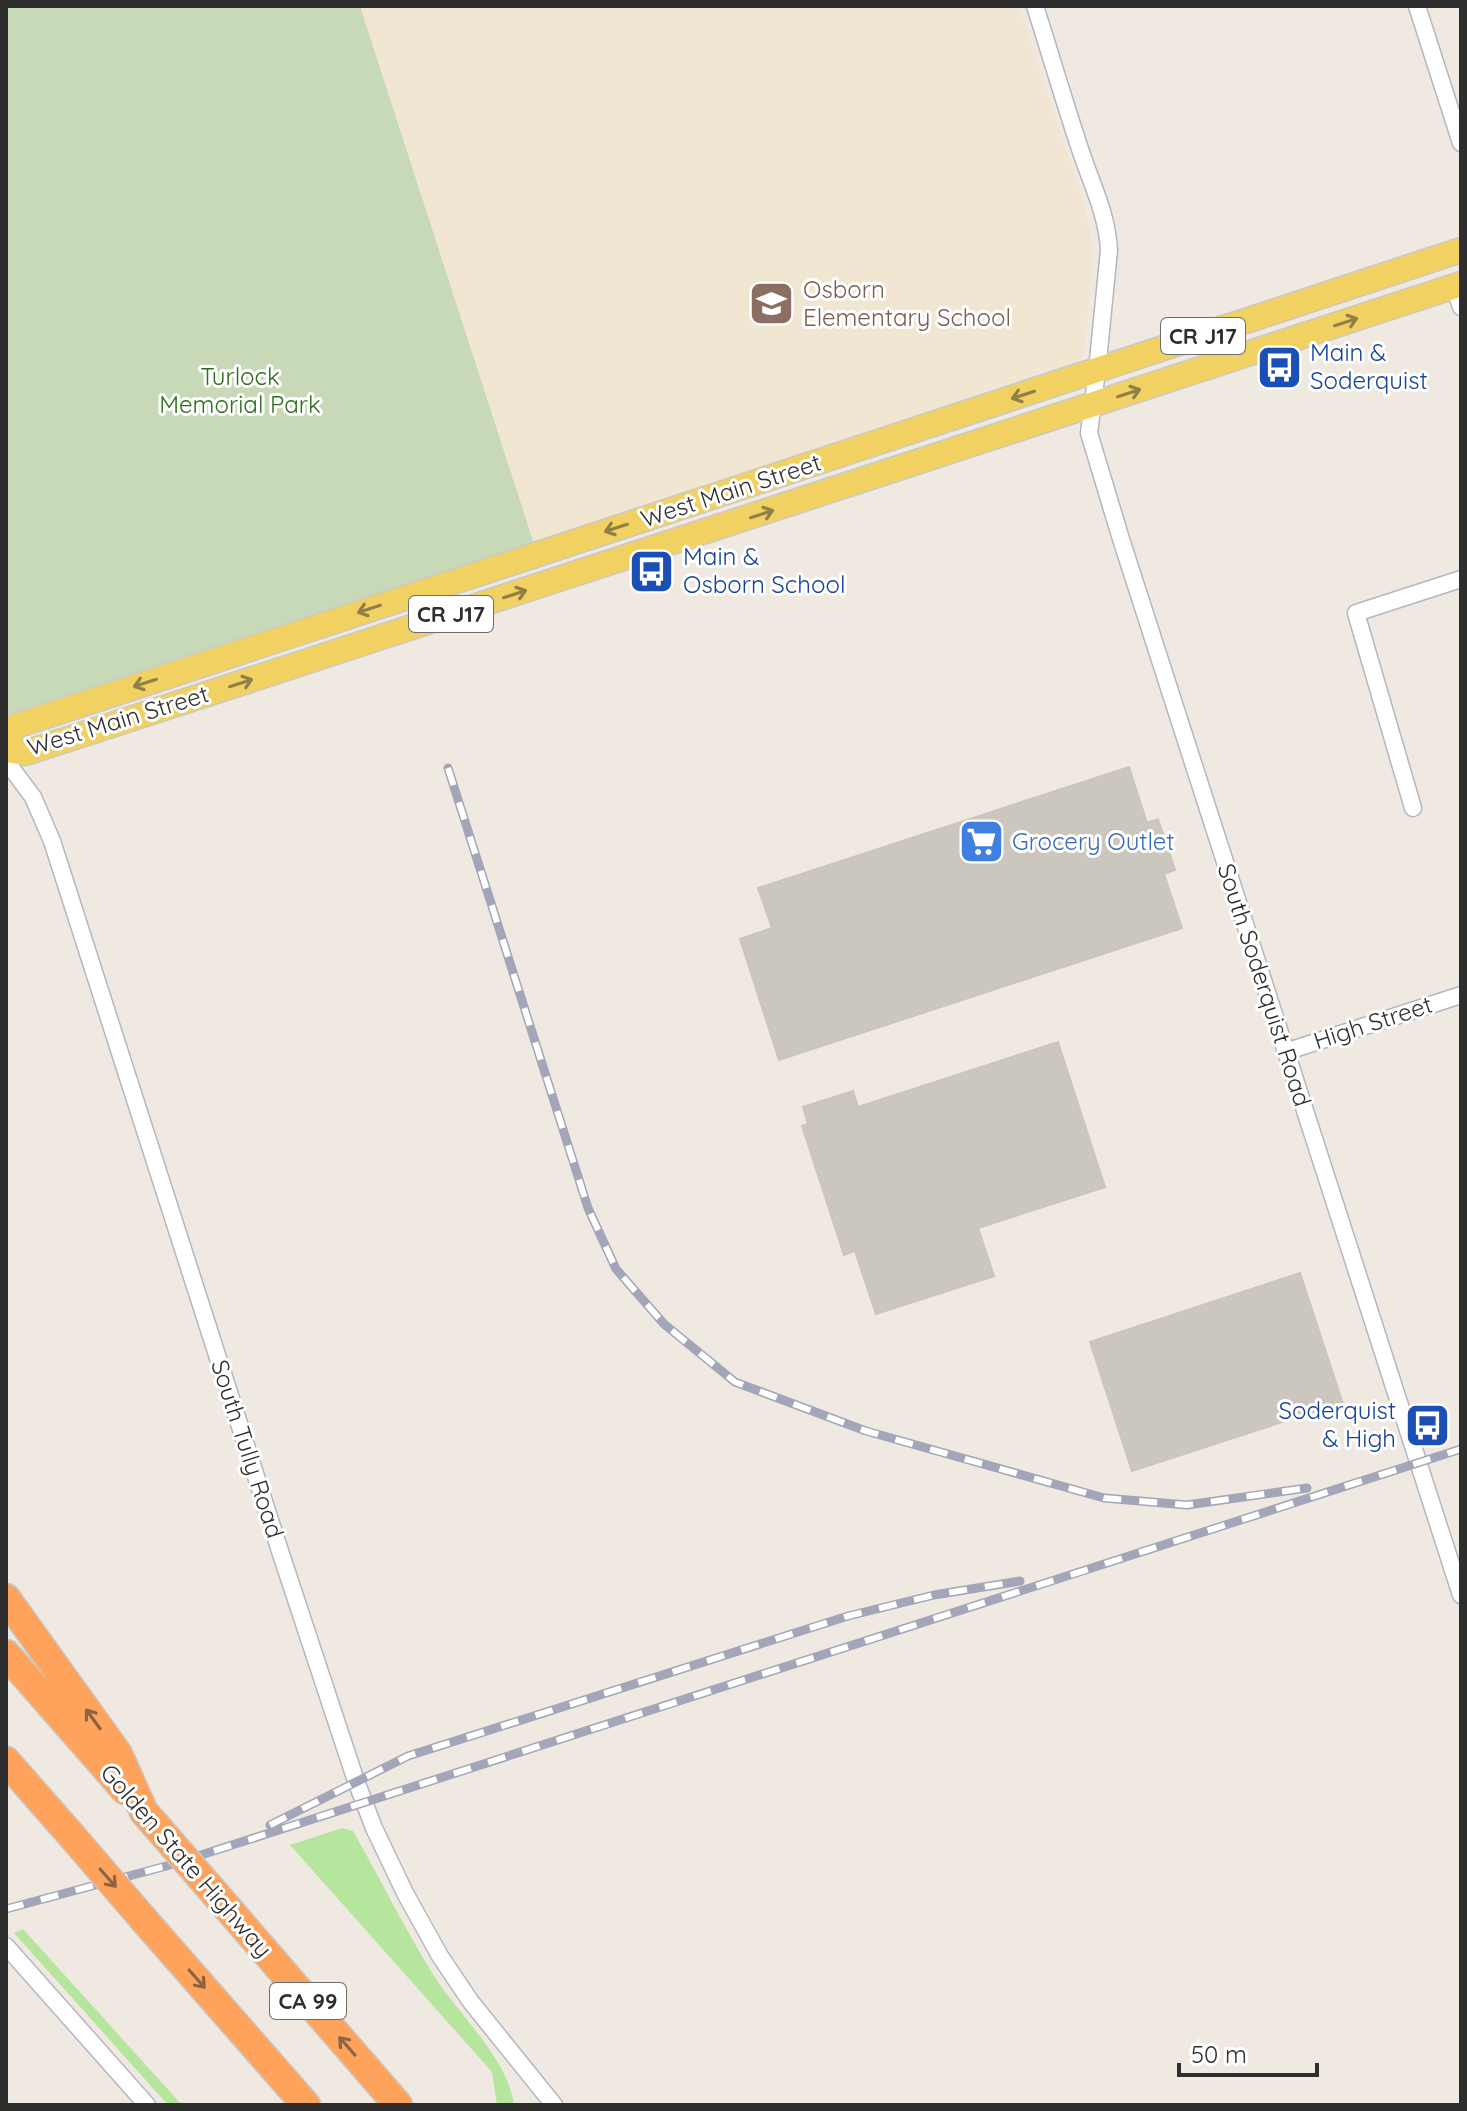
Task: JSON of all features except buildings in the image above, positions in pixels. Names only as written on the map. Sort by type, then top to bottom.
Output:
[{"type":"highway","points":[[6,1598],[118,1754],[144,1812]]},
{"type":"highway","name":"Golden State Highway","points":[[6,1654],[398,2105]]},
{"type":"highway","name":"CA 99","points":[[11,1770],[306,2105]]},
{"type":"main road","name":"West Main Street","points":[[6,738],[16,726],[1461,250]]},
{"type":"main road","name":"West Main Street","points":[[6,750],[25,753],[70,739],[1093,405],[1459,292]]},
{"type":"street","name":"South Soderquist Road","points":[[1035,6],[1107,227],[1109,250],[1089,433],[1461,1595]]},
{"type":"street","points":[[1417,6],[1461,143]]},
{"type":"street","points":[[1413,808],[1356,613],[1461,579]]},
{"type":"street","name":"South Tully Road","points":[[6,761],[33,797],[52,841],[284,1563],[374,1828],[440,1956],[471,2002],[554,2105]]},
{"type":"street","name":"High Street","points":[[1285,1052],[1461,995]]},
{"type":"street","points":[[6,1946],[147,2105]]},
{"type":"shaded area","name":"Osborn Elementary School","points":[[360,6],[1019,6],[1085,207],[1090,232],[1092,259],[1082,360],[1075,368],[534,544]]},
{"type":"green space","name":"Turlock Memorial Park","points":[[6,6],[360,6],[534,544],[7,715]]},
{"type":"green space","points":[[342,1828],[353,1831],[434,1976],[493,2054],[510,2088],[514,2105],[497,2105],[492,2072],[290,1845]]},
{"type":"green space","points":[[23,1929],[182,2105],[168,2105],[14,1933]]},
{"type":"railway","points":[[448,768],[588,1208],[616,1269],[664,1324],[735,1382],[866,1431],[1104,1498],[1187,1505],[1307,1488]]},
{"type":"railway","points":[[6,1909],[170,1865],[1461,1449]]},
{"type":"railway","points":[[270,1825],[408,1756],[848,1616],[934,1595],[1020,1581]]},
{"type":"place","name":"Osborn Elementary School","points":[[772,304]]},
{"type":"place","name":"Main & Soderquist","points":[[1279,367]]},
{"type":"place","name":"Main & Osborn School","points":[[652,571]]},
{"type":"place","name":"Grocery Outlet","points":[[981,842]]},
{"type":"place","name":"Soderquist & High","points":[[1427,1425]]}]
